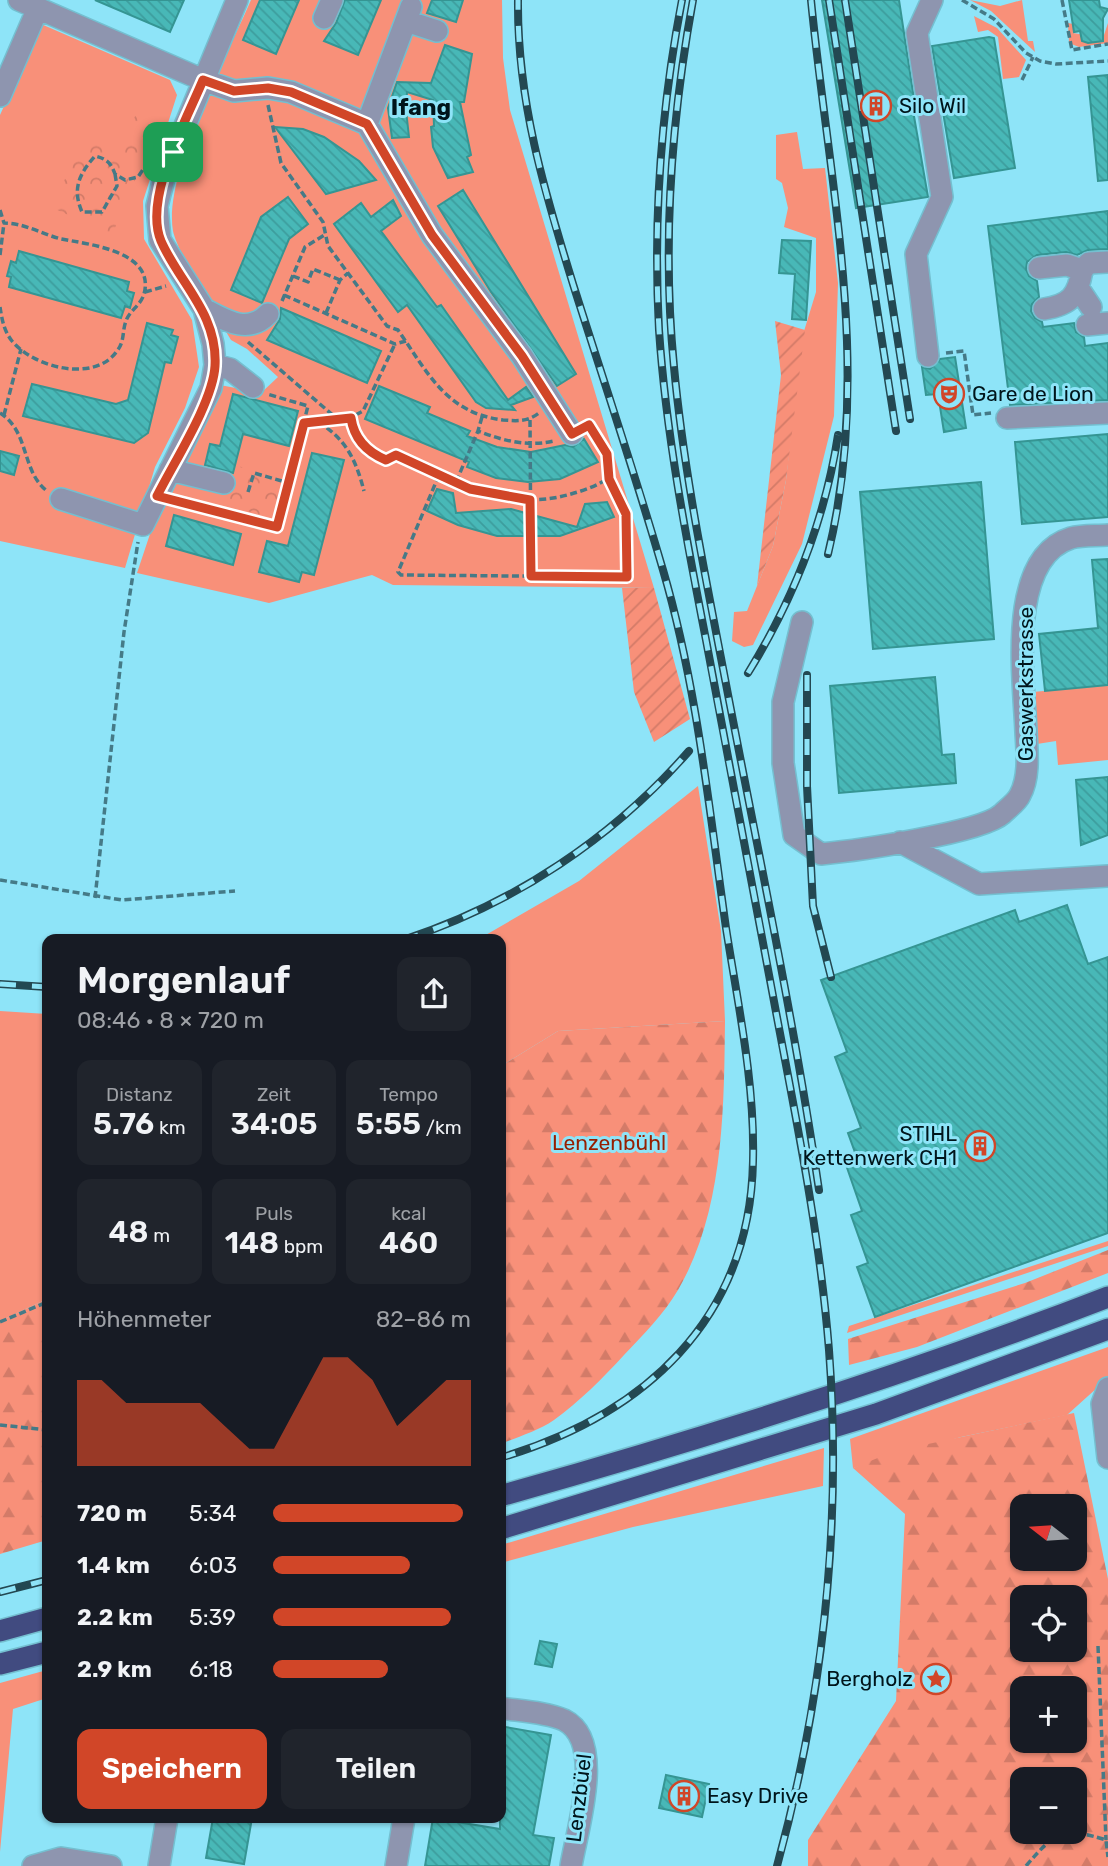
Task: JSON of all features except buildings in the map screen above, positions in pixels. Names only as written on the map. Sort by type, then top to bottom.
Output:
[{"type":"highway","points":[[506,1494],[864,1385],[1108,1297]]},
{"type":"highway","points":[[506,1527],[876,1414],[1108,1329]]},
{"type":"highway","points":[[0,1631],[42,1619]]},
{"type":"highway","points":[[0,1664],[42,1653]]},
{"type":"street","points":[[61,499],[144,525],[211,388],[215,365],[214,344],[204,309],[160,240],[157,206],[165,174],[237,0]]},
{"type":"street","points":[[928,356],[916,254],[942,197],[917,33],[931,3]]},
{"type":"street","points":[[0,96],[29,4],[203,80],[234,91],[250,92],[268,88],[291,92],[367,124],[432,235],[522,356],[572,434]]},
{"type":"street","points":[[367,124],[409,14],[437,31]]},
{"type":"street","points":[[1044,309],[1063,306],[1089,263],[1108,261]]},
{"type":"street","points":[[1039,268],[1067,265],[1081,279],[1095,319]]},
{"type":"street","points":[[204,309],[240,325],[254,324],[268,314]]},
{"type":"street","points":[[215,365],[230,369],[253,387]]},
{"type":"street","points":[[1007,418],[1108,413]]},
{"type":"street","points":[[170,470],[224,483]]},
{"type":"street","name":"Gaswerkstrasse","points":[[802,622],[783,702],[783,763],[794,835],[821,854],[860,850],[967,828],[1000,817],[1021,795],[1027,765],[1024,608],[1036,566],[1053,548],[1071,538],[1108,535]]},
{"type":"street","points":[[900,842],[979,884],[1108,876]]},
{"type":"street","points":[[1108,1388],[1102,1404],[1108,1458]]},
{"type":"street","name":"Lenzbüel","points":[[506,1709],[561,1719],[574,1727],[584,1740],[587,1765],[570,1866]]},
{"type":"street","points":[[159,1866],[166,1823]]},
{"type":"street","points":[[396,1866],[403,1823]]},
{"type":"street","points":[[33,1866],[61,1858],[111,1866]]},
{"type":"path","points":[[962,0],[994,19],[1032,57],[1056,64],[1108,61]]},
{"type":"path","points":[[1062,0],[1072,50],[1108,44]]},
{"type":"path","points":[[1022,80],[1032,57]]},
{"type":"path","points":[[250,92],[268,105],[281,163],[323,222],[328,246],[387,326],[398,330],[448,397],[482,417],[530,420],[553,405]]},
{"type":"path","points":[[115,174],[117,186],[102,212],[90,215],[82,212],[77,199],[76,183],[95,156],[111,164],[115,174],[125,180],[138,177],[150,159]]},
{"type":"path","points":[[0,210],[4,223],[0,255]]},
{"type":"path","points":[[0,307],[3,326],[21,349],[45,363],[75,369],[106,362],[123,342],[126,320],[142,300],[145,285],[137,267],[113,249],[4,223]]},
{"type":"path","points":[[293,276],[308,282],[313,269],[340,280]]},
{"type":"path","points":[[326,313],[340,280],[348,273]]},
{"type":"path","points":[[284,295],[395,344],[406,341]]},
{"type":"path","points":[[242,337],[337,418]]},
{"type":"path","points":[[304,423],[351,418],[363,411],[395,344]]},
{"type":"path","points":[[21,349],[2,414],[24,442],[29,467],[37,483],[61,499]]},
{"type":"path","points":[[928,356],[964,351],[973,415]]},
{"type":"path","points":[[157,496],[277,527],[308,406],[261,393],[253,387]]},
{"type":"path","points":[[456,482],[482,417]]},
{"type":"path","points":[[351,418],[365,450],[386,460],[396,455],[486,494],[530,500],[558,498],[609,479]]},
{"type":"path","points":[[530,420],[531,576]]},
{"type":"path","points":[[317,421],[331,428],[347,446],[365,491]]},
{"type":"path","points":[[439,475],[398,572],[627,577],[626,514],[609,479],[607,454],[589,425],[558,440],[530,444],[507,442],[478,431]]},
{"type":"path","points":[[248,492],[254,473],[289,483]]},
{"type":"path","points":[[95,898],[124,632],[137,547],[144,525]]},
{"type":"path","points":[[0,880],[95,898],[150,900],[235,891]]},
{"type":"path","points":[[0,1322],[42,1304]]},
{"type":"path","points":[[0,1425],[42,1429]]},
{"type":"path","points":[[1098,1646],[1108,1857]]},
{"type":"path","points":[[1026,1866],[1043,1846],[1059,1836],[1079,1832],[1106,1840]]},
{"type":"green space","points":[[251,0],[502,0],[503,58],[510,110],[654,588],[393,585],[372,575],[269,603],[137,573],[153,525],[220,385],[261,393],[278,377],[247,349],[231,340],[190,269],[173,231],[172,207],[187,148]]},
{"type":"green space","points":[[970,0],[1000,6],[1022,0],[1028,41],[1033,41],[1035,52],[991,11]]},
{"type":"green space","points":[[974,16],[997,28],[1026,60],[1019,77],[1003,79],[998,37],[988,30],[978,32]]},
{"type":"green space","points":[[1068,23],[1073,24],[1073,33],[1103,38],[1108,23],[1108,43],[1079,47],[1069,43]]},
{"type":"green space","points":[[41,24],[170,80],[177,95],[143,201],[144,239],[192,320],[199,367],[185,408],[155,467],[125,568],[0,541],[0,115]]},
{"type":"green space","points":[[136,114],[159,123],[112,235],[53,208],[81,140],[119,152]]},
{"type":"green space","points":[[797,132],[803,169],[825,168],[838,283],[834,416],[802,544],[753,645],[744,647],[732,641],[734,612],[747,611],[773,546],[786,480],[801,341],[816,292],[816,238],[784,227],[788,208],[782,183],[776,179],[776,135]]},
{"type":"green space","points":[[775,321],[805,330],[786,480],[773,546],[757,586],[781,375]]},
{"type":"green space","points":[[238,466],[287,479],[277,519],[227,506]]},
{"type":"green space","points":[[622,588],[654,588],[690,719],[654,742],[634,692]]},
{"type":"green space","points":[[1108,685],[1108,760],[1058,765],[1056,741],[1037,744],[1033,692]]},
{"type":"green space","points":[[698,786],[721,931],[725,1021],[558,1031],[506,1063],[506,934],[487,934],[579,881]]},
{"type":"green space","points":[[0,1011],[42,1014],[42,1301],[0,1321]]},
{"type":"green space","name":"Lenzenbühl","points":[[725,1021],[724,1089],[718,1159],[705,1227],[678,1290],[666,1307],[646,1332],[573,1405],[548,1424],[506,1442],[506,1063],[558,1031]]},
{"type":"green space","points":[[1108,1241],[1108,1246],[847,1333],[849,1326]]},
{"type":"green space","points":[[1108,1250],[1108,1273],[917,1347],[849,1365],[848,1339],[1025,1283]]},
{"type":"green space","points":[[42,1301],[42,1541],[0,1554],[0,1321]]},
{"type":"green space","points":[[1108,1347],[1108,1378],[1067,1415],[961,1437],[853,1468],[850,1439]]},
{"type":"green space","points":[[1074,1413],[1108,1579],[1108,1866],[808,1866],[808,1840],[896,1701],[905,1514],[853,1468],[895,1451]]},
{"type":"green space","points":[[824,1448],[823,1486],[633,1527],[506,1562],[506,1543]]},
{"type":"green space","points":[[42,1671],[42,1700],[13,1709],[0,1852],[0,1683]]},
{"type":"railway","points":[[506,1456],[552,1439],[600,1416],[643,1387],[679,1353],[710,1314],[732,1268],[747,1218],[753,1161],[745,1044],[685,658],[663,570],[573,284],[534,144],[522,73],[518,0]]},
{"type":"railway","points":[[682,0],[660,165],[657,289],[662,369],[684,524],[807,1180],[829,1350],[833,1480],[825,1610],[806,1739],[777,1866]]},
{"type":"railway","points":[[693,0],[679,91],[671,183],[669,275],[674,367],[696,526],[787,999],[819,1190]]},
{"type":"railway","points":[[811,0],[836,208],[847,346],[847,415],[841,485],[828,554]]},
{"type":"railway","points":[[829,0],[896,431]]},
{"type":"railway","points":[[845,0],[910,419]]},
{"type":"railway","points":[[748,673],[779,617],[805,558],[825,498],[838,435]]},
{"type":"railway","points":[[807,675],[807,786],[813,906],[831,977]]},
{"type":"railway","points":[[419,934],[484,908],[559,865],[628,812],[689,751]]},
{"type":"railway","points":[[0,984],[42,987]]},
{"type":"railway","points":[[0,1592],[42,1581]]},
{"type":"place","name":"Silo Wil","points":[[876,106]]},
{"type":"place","name":"Gare de Lion","points":[[949,394]]},
{"type":"place","name":"STIHL Kettenwerk CH1","points":[[980,1146]]},
{"type":"place","name":"Bergholz","points":[[936,1679]]},
{"type":"place","name":"Easy Drive","points":[[684,1796]]},
{"type":"district","name":"Ifang","points":[[421,107]]},
{"type":"route","points":[[203,80],[234,91],[280,89],[367,124],[432,235],[522,356],[572,434],[589,425],[607,454],[611,476],[609,479],[626,514],[629,547],[627,577],[531,576],[530,500],[518,500],[470,489],[396,455],[386,460],[365,450],[351,418],[304,423],[277,527],[157,496],[211,388],[215,365],[214,344],[204,309],[160,240],[157,206],[173,152],[203,80]]}]
